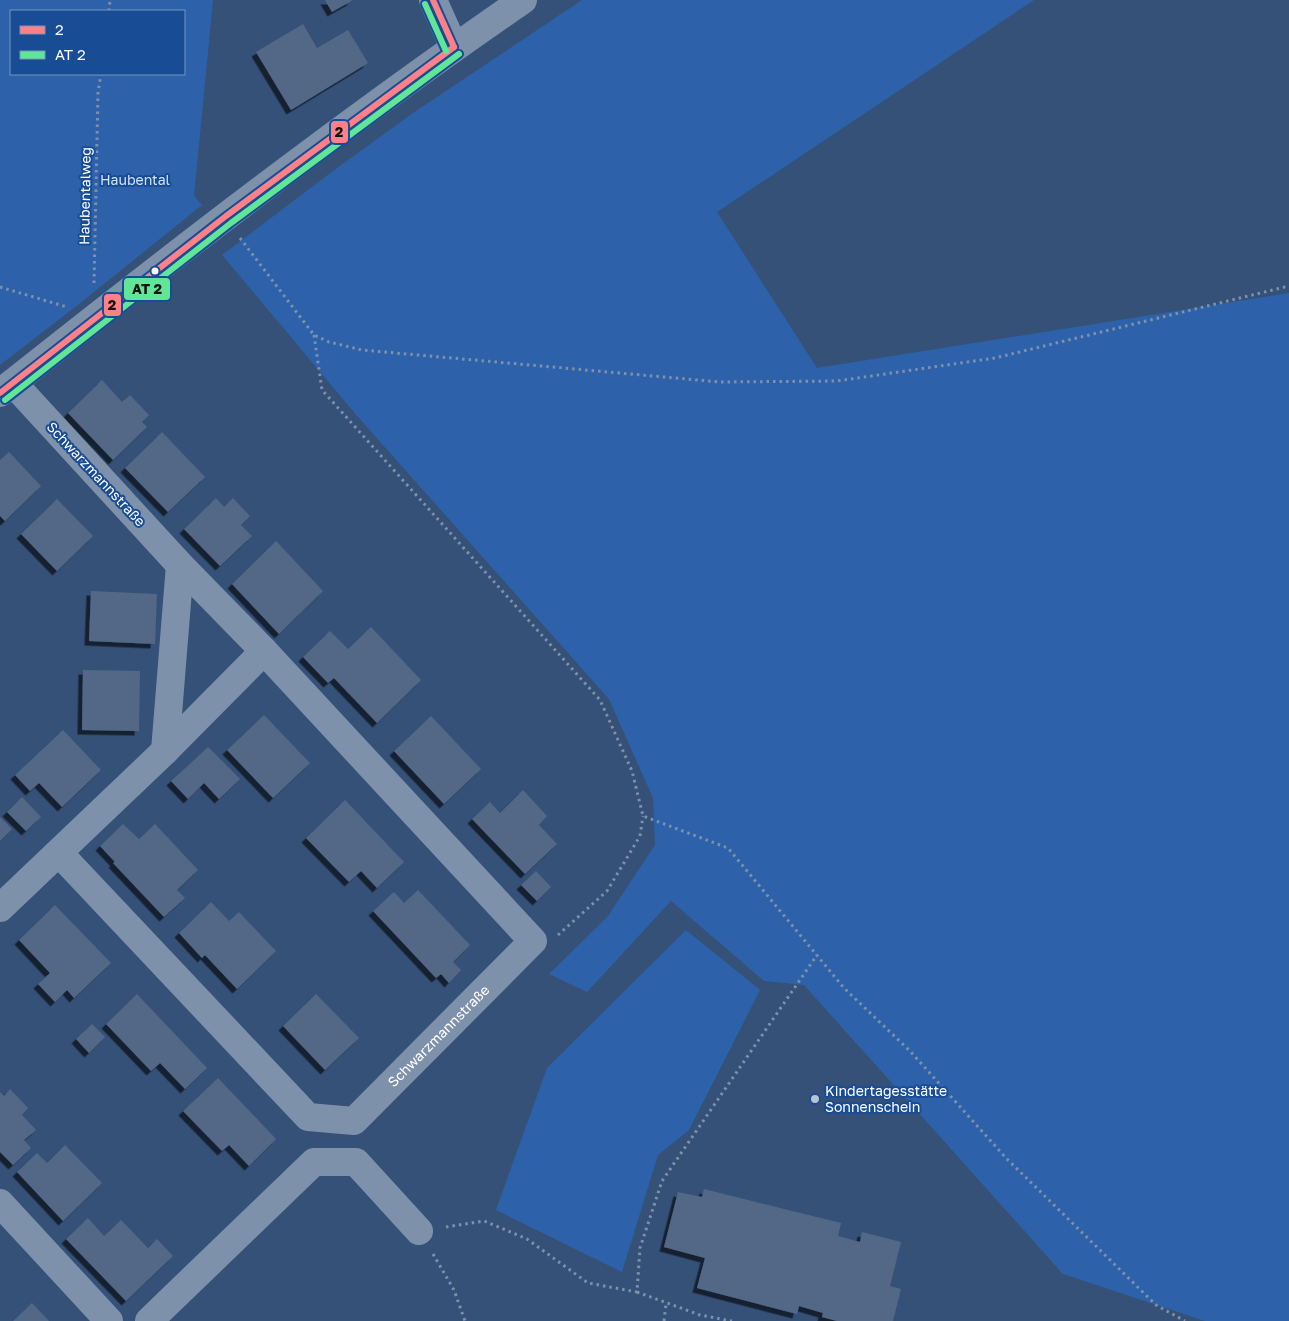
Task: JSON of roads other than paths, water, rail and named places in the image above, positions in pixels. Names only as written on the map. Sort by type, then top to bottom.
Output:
[{"type":"street","points":[[433,0],[454,47]]},
{"type":"street","points":[[6,388],[226,216],[454,47],[523,0]]},
{"type":"street","name":"Schwarzmannstraße","points":[[6,388],[264,651],[532,941],[354,1121],[308,1117],[59,854]]},
{"type":"street","points":[[165,750],[180,565]]},
{"type":"street","points":[[0,908],[59,854],[264,651]]},
{"type":"street","points":[[149,1321],[314,1162],[356,1162],[419,1231]]},
{"type":"street","points":[[0,1203],[109,1321]]},
{"type":"place","name":"Kindertagesstätte Sonnenschein","points":[[815,1099]]},
{"type":"park label","name":"Haubental","points":[[135,180]]}]
